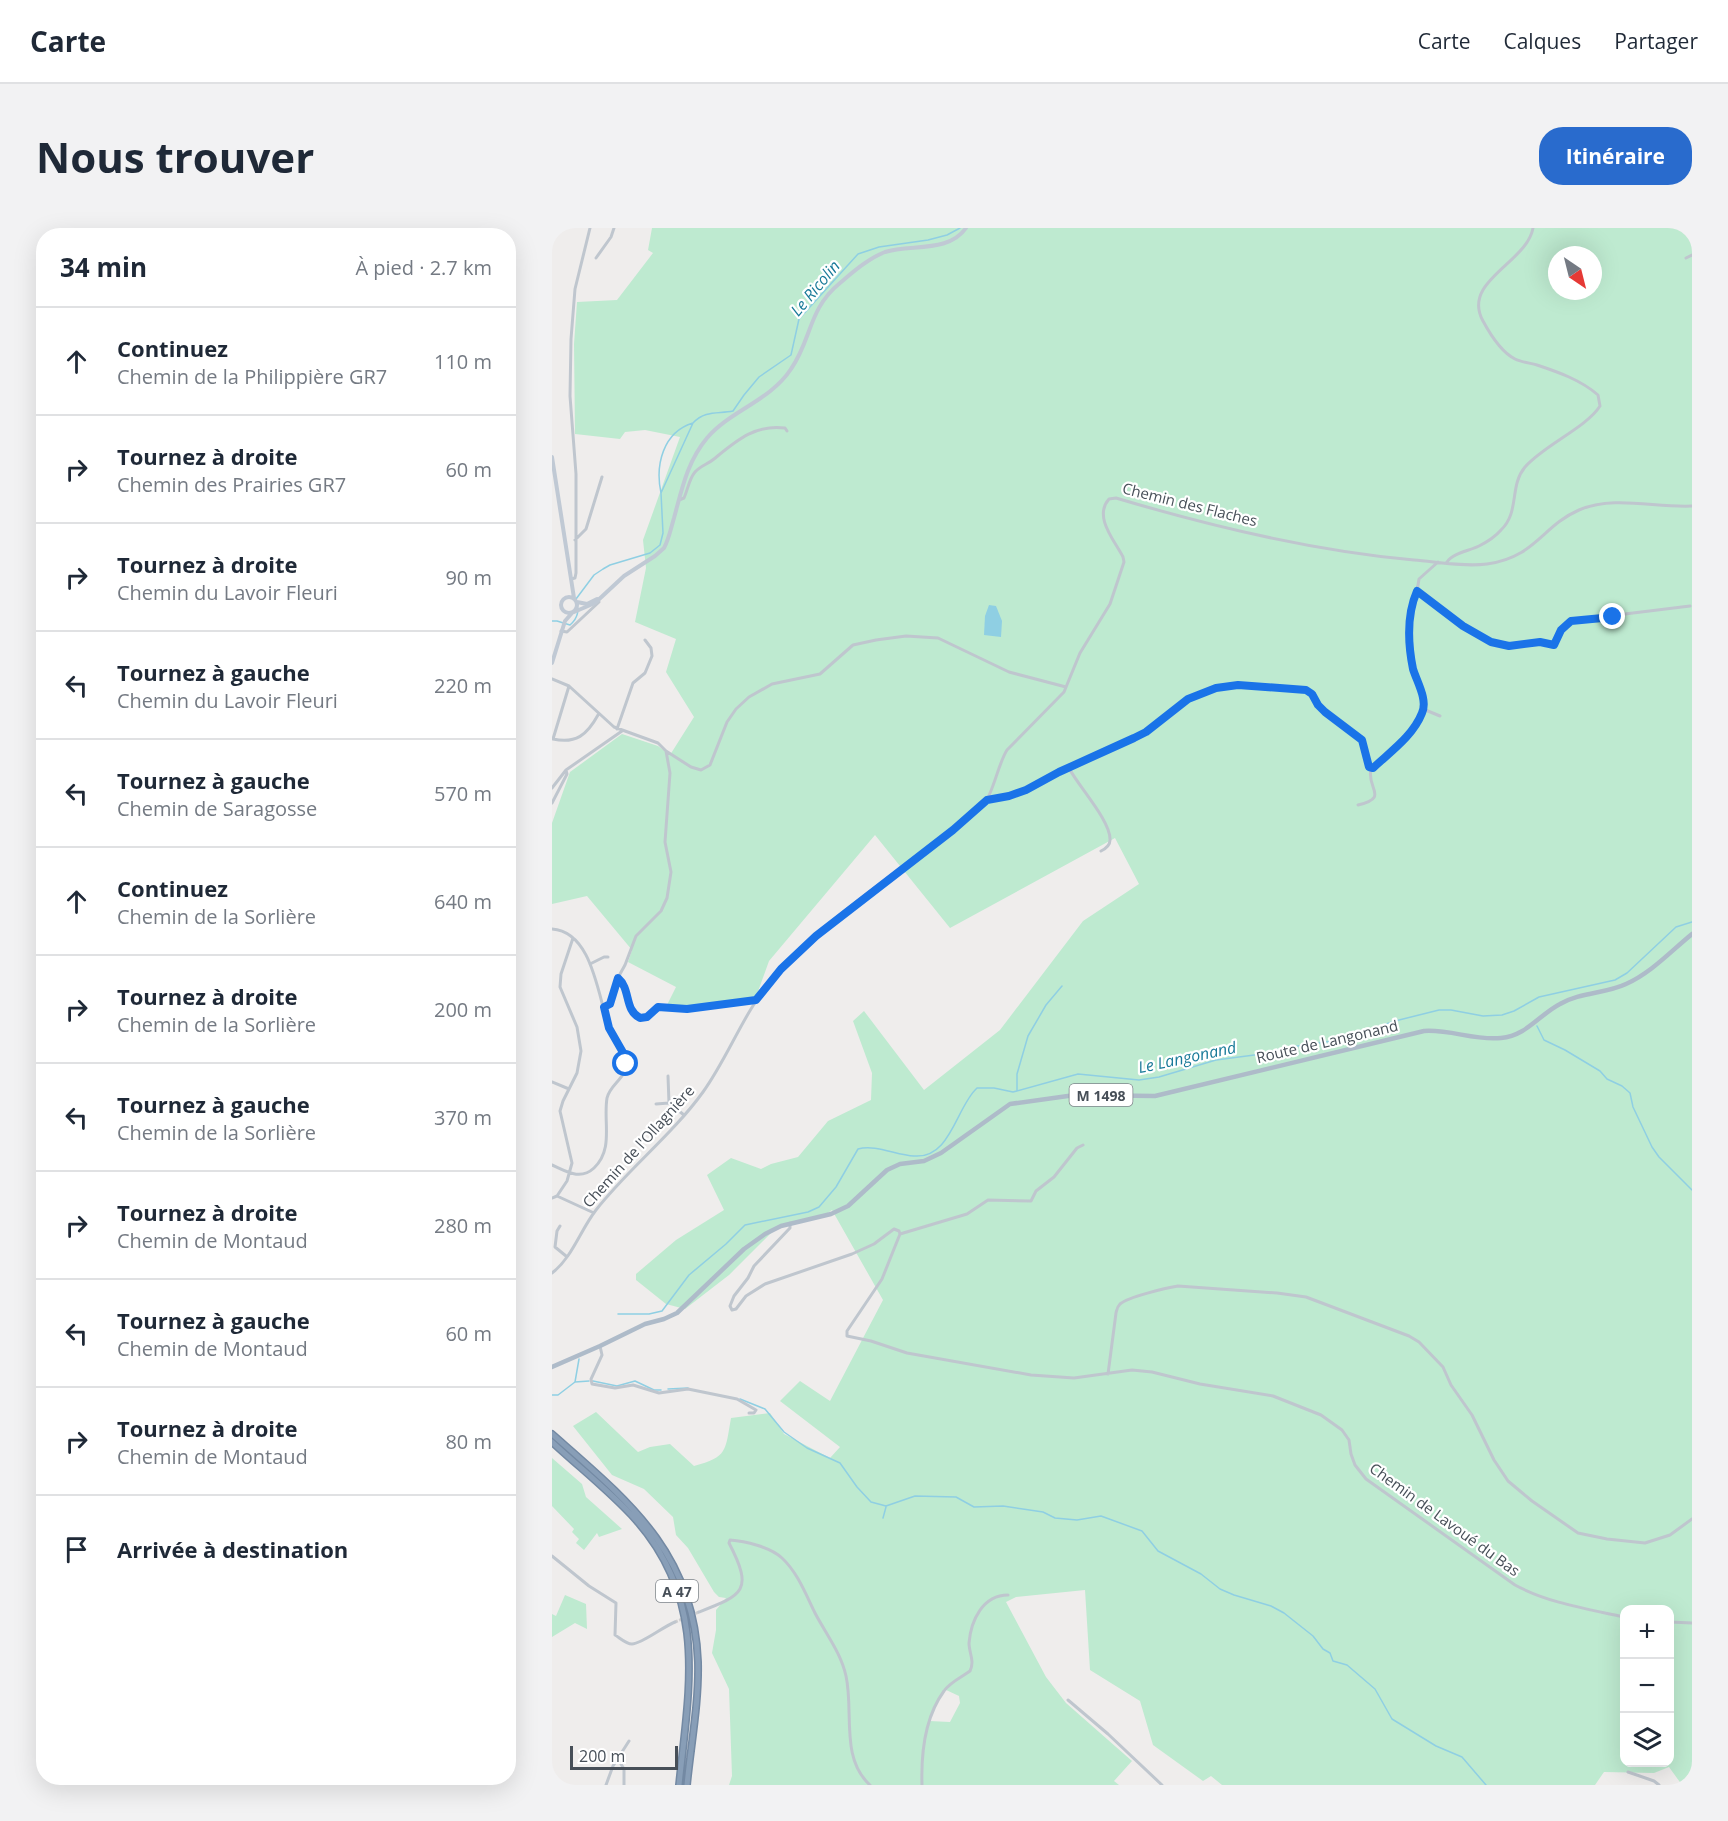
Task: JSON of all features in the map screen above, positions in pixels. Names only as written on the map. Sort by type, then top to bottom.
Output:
[{"type":"highway","name":"A 47","points":[[552,1434],[641,1516],[659,1540],[679,1578],[692,1619],[698,1661],[696,1705],[687,1785]]},
{"type":"highway","name":"A 47","points":[[552,1442],[638,1522],[668,1567],[678,1593],[690,1650],[690,1688],[680,1785]]},
{"type":"main road","points":[[563,611],[576,611],[595,603],[630,571],[664,548],[690,464],[706,439],[728,419],[767,394],[790,372],[818,307],[830,292],[880,254],[947,242],[966,228]]},
{"type":"main road","points":[[552,457],[571,579],[577,601],[576,611],[563,626],[554,645],[552,663]]},
{"type":"main road","points":[[563,626],[561,603],[569,591],[571,579]]},
{"type":"main road","points":[[566,597],[591,602],[608,592]]},
{"type":"main road","name":"Route de Langonand","points":[[552,1367],[645,1324],[677,1313],[753,1241],[773,1229],[831,1214],[848,1206],[893,1166],[924,1161],[941,1153],[1010,1104],[1075,1095],[1155,1096],[1424,1031],[1441,1031],[1491,1039],[1510,1037],[1526,1030],[1552,1009],[1568,1000],[1615,989],[1634,981],[1692,934]]},
{"type":"street","points":[[571,579],[576,576],[576,474],[570,396],[572,330],[575,289],[590,228]]},
{"type":"street","points":[[596,258],[611,237],[614,228]]},
{"type":"street","points":[[1447,562],[1452,557],[1486,542],[1503,529],[1512,516],[1517,482],[1524,468],[1592,416],[1600,406],[1598,395],[1573,379],[1515,359],[1494,339],[1480,316],[1478,304],[1482,290],[1527,244],[1533,228]]},
{"type":"street","points":[[1686,258],[1692,255]]},
{"type":"street","points":[[679,500],[684,498],[697,470],[712,461],[742,436],[771,428],[785,428],[788,431]]},
{"type":"street","points":[[575,540],[586,529],[602,477]]},
{"type":"street","name":"Chemin des Flaches","points":[[987,800],[1007,750],[1064,692],[1080,653],[1110,604],[1123,568],[1123,557],[1110,537],[1105,522],[1104,507],[1109,499],[1116,498],[1214,524],[1348,552],[1477,564],[1514,557],[1535,545],[1566,517],[1596,504],[1692,506]]},
{"type":"street","points":[[1371,769],[1400,744],[1417,723],[1424,709],[1410,649],[1411,610],[1419,579],[1438,562]]},
{"type":"street","points":[[1417,591],[1473,633],[1491,642],[1509,646],[1540,642],[1554,645],[1563,627],[1576,620],[1690,606]]},
{"type":"street","points":[[563,626],[567,632],[608,592]]},
{"type":"street","points":[[552,679],[569,686],[617,729],[658,743],[666,751],[697,769],[708,768],[727,722],[736,709],[749,697],[772,684],[820,675],[853,645],[906,636],[938,638],[1009,672],[1066,687]]},
{"type":"street","points":[[617,729],[633,683],[645,673],[652,656],[651,648],[645,640]]},
{"type":"street","points":[[987,800],[1018,794],[1141,735],[1194,696],[1223,686],[1238,685],[1293,688],[1310,692],[1325,712],[1362,740],[1375,792],[1370,803],[1358,806]]},
{"type":"street","points":[[569,686],[552,739],[576,738],[591,729],[598,714]]},
{"type":"street","points":[[1424,709],[1440,716]]},
{"type":"street","points":[[552,788],[566,770],[622,731]]},
{"type":"street","points":[[604,1007],[610,1004],[618,978],[636,936],[661,911],[669,889],[671,872],[665,842],[670,773],[666,751]]},
{"type":"street","points":[[1069,768],[1104,822],[1110,842],[1101,851]]},
{"type":"street","points":[[552,803],[567,774],[566,770]]},
{"type":"street","name":"Chemin de l'Ollagnière","points":[[552,1273],[594,1213],[684,1115],[718,1070],[756,1000],[781,969],[816,936],[953,830],[987,800]]},
{"type":"street","points":[[552,929],[564,932],[582,948],[590,964],[609,1028],[625,1056],[626,1064],[624,1072],[612,1087],[607,1098],[607,1139],[603,1156],[596,1166],[580,1175],[552,1165]]},
{"type":"street","points":[[573,938],[560,981],[561,993],[581,1044],[579,1065],[563,1101],[560,1115],[572,1157],[570,1173],[554,1197],[594,1213]]},
{"type":"street","points":[[590,964],[608,957]]},
{"type":"street","points":[[618,978],[625,986],[631,1010],[640,1018],[647,1017],[658,1007],[687,1009],[756,1000]]},
{"type":"street","points":[[668,1076],[669,1103]]},
{"type":"street","points":[[552,1082],[569,1089]]},
{"type":"street","points":[[656,1104],[669,1103],[684,1115]]},
{"type":"street","points":[[790,1223],[790,1228],[754,1266],[734,1296],[730,1306],[732,1310],[736,1310],[746,1296],[765,1284],[852,1254],[874,1244],[894,1229],[900,1234],[967,1214],[988,1200],[1031,1201],[1036,1191],[1054,1177],[1077,1148],[1083,1145]]},
{"type":"street","points":[[560,1226],[554,1247],[566,1256]]},
{"type":"street","name":"Chemin de Lavoué du Bas","points":[[900,1234],[882,1279],[847,1331],[847,1336],[907,1353],[1031,1375],[1074,1378],[1132,1370],[1274,1396],[1314,1412],[1333,1423],[1347,1436],[1355,1465],[1363,1477],[1515,1585],[1554,1600],[1620,1616]]},
{"type":"street","points":[[1108,1374],[1116,1313],[1118,1307],[1126,1301],[1178,1286],[1306,1297],[1409,1336],[1425,1347],[1443,1367],[1451,1385],[1472,1415],[1494,1460],[1508,1480],[1572,1531],[1607,1539],[1645,1543],[1670,1535],[1692,1519]]},
{"type":"street","points":[[600,1346],[602,1355],[591,1379],[592,1384],[615,1389],[633,1385],[659,1393],[688,1389],[742,1400],[756,1410],[754,1413],[749,1413]]},
{"type":"street","points":[[699,1612],[731,1599],[740,1592],[742,1578],[729,1543],[730,1540],[758,1547],[781,1557],[800,1583],[842,1663],[849,1697],[850,1739],[854,1763],[870,1785]]},
{"type":"street","points":[[552,1556],[588,1585],[616,1603],[615,1635],[626,1642],[631,1644],[639,1642],[675,1622]]},
{"type":"street","points":[[922,1785],[929,1722],[945,1690],[972,1667],[969,1642],[976,1614],[993,1598],[1008,1595]]},
{"type":"street","points":[[1674,1622],[1692,1623]]},
{"type":"street","points":[[1068,1700],[1162,1785]]},
{"type":"street","points":[[606,1785],[629,1741]]},
{"type":"street","points":[[618,1759],[624,1769],[624,1785]]},
{"type":"street","points":[[1628,1772],[1659,1785]]},
{"type":"green space","points":[[652,228],[1692,228],[1692,1785],[1682,1785],[1669,1767],[1654,1773],[1604,1772],[1595,1785],[1222,1785],[1211,1776],[1203,1781],[1153,1745],[1140,1701],[1090,1670],[1085,1590],[1016,1597],[1006,1602],[1046,1677],[1066,1703],[1132,1761],[1114,1781],[1119,1785],[729,1785],[732,1776],[729,1689],[712,1653],[716,1630],[716,1610],[726,1598],[719,1597],[714,1592],[688,1548],[676,1535],[673,1517],[644,1489],[612,1475],[573,1426],[596,1412],[638,1452],[650,1447],[670,1444],[694,1466],[719,1456],[723,1451],[731,1418],[770,1413],[784,1434],[830,1458],[840,1447],[780,1401],[800,1381],[830,1401],[883,1300],[832,1210],[825,1215],[775,1229],[729,1275],[685,1309],[666,1304],[636,1280],[636,1274],[676,1240],[724,1210],[707,1175],[731,1158],[761,1169],[798,1157],[828,1121],[871,1100],[872,1073],[853,1021],[864,1011],[924,1090],[1000,1030],[1083,921],[1139,884],[1115,838],[950,928],[875,835],[769,961],[756,997],[687,1008],[667,1005],[676,987],[628,962],[632,950],[587,896],[552,904],[552,823],[570,772],[622,734],[658,746],[670,755],[694,717],[666,672],[676,639],[635,622],[646,568],[643,540],[680,437],[645,430],[625,432],[620,439],[575,434],[574,344],[577,302],[617,300],[653,253],[648,250]],"holes":[[[944,1689],[959,1696],[960,1703],[950,1722],[929,1721]]]},
{"type":"green space","points":[[552,1458],[582,1484],[586,1497],[622,1529],[599,1537],[597,1533],[584,1550],[576,1543],[579,1539],[572,1532],[574,1529],[552,1506]]},
{"type":"green space","points":[[565,1595],[586,1604],[587,1629],[575,1623],[552,1637],[552,1614],[556,1616]]},
{"type":"water","points":[[989,605],[996,606],[1002,621],[1001,637],[984,635],[985,616]]},
{"type":"waterway","name":"Le Ricolin","points":[[552,621],[570,625],[578,613],[576,599],[594,575],[610,565],[650,553],[660,545],[663,533],[661,493],[693,423],[707,414],[733,411],[759,377],[791,355],[799,319],[858,254],[879,247],[928,240],[947,235],[960,228]]},
{"type":"waterway","name":"Le Ricolin","points":[[661,493],[659,472],[668,442],[683,427],[693,423]]},
{"type":"waterway","name":"Le Langonand","points":[[618,1314],[649,1314],[662,1311],[689,1275],[745,1225],[808,1212],[819,1207],[836,1187],[858,1149],[871,1148],[914,1156],[926,1155],[936,1149],[945,1141],[970,1096],[977,1088],[994,1088],[1013,1092],[1078,1074],[1139,1080],[1159,1077],[1216,1060],[1339,1040],[1395,1021],[1439,1010],[1483,1016],[1502,1015],[1539,997],[1615,980],[1627,973],[1676,927],[1692,922]]},
{"type":"waterway","points":[[1017,1091],[1017,1074],[1028,1036],[1046,1005],[1062,986]]},
{"type":"waterway","points":[[1537,1026],[1544,1040],[1600,1071],[1607,1079],[1622,1086],[1630,1093],[1633,1107],[1652,1147],[1692,1190]]},
{"type":"waterway","name":"Le Langonand","points":[[552,1395],[558,1395],[575,1382],[579,1359]]},
{"type":"waterway","points":[[575,1382],[589,1381]]},
{"type":"waterway","points":[[593,1381],[617,1386],[635,1381],[654,1390],[661,1390]]},
{"type":"waterway","points":[[668,1389],[688,1388]]},
{"type":"waterway","points":[[740,1399],[765,1409],[784,1432],[807,1448],[840,1463],[871,1502],[886,1506],[915,1496],[956,1497],[974,1507],[1003,1506],[1043,1512],[1055,1518],[1077,1520],[1101,1516],[1142,1531],[1158,1551],[1201,1574],[1220,1589],[1271,1606],[1284,1613],[1313,1636],[1323,1649],[1330,1653],[1333,1661],[1347,1665],[1375,1689],[1392,1719],[1436,1746],[1462,1757],[1486,1785]]},
{"type":"waterway","points":[[883,1518],[886,1507]]},
{"type":"tunnel","points":[[675,1622],[699,1612]]},
{"type":"route","points":[[626,1064],[625,1056],[609,1028],[604,1007],[610,1004],[618,978],[625,986],[631,1010],[640,1018],[647,1017],[654,1008],[658,1007],[687,1009],[756,1000],[781,969],[816,936],[953,830],[987,800],[1026,790],[1059,772],[1146,732],[1194,696],[1223,686],[1238,685],[1306,690],[1312,694],[1325,712],[1364,742],[1369,767],[1373,768],[1400,744],[1417,723],[1424,709],[1410,649],[1411,610],[1417,591],[1463,626],[1491,642],[1504,646],[1540,642],[1554,645],[1561,630],[1571,621],[1613,617]]}]
